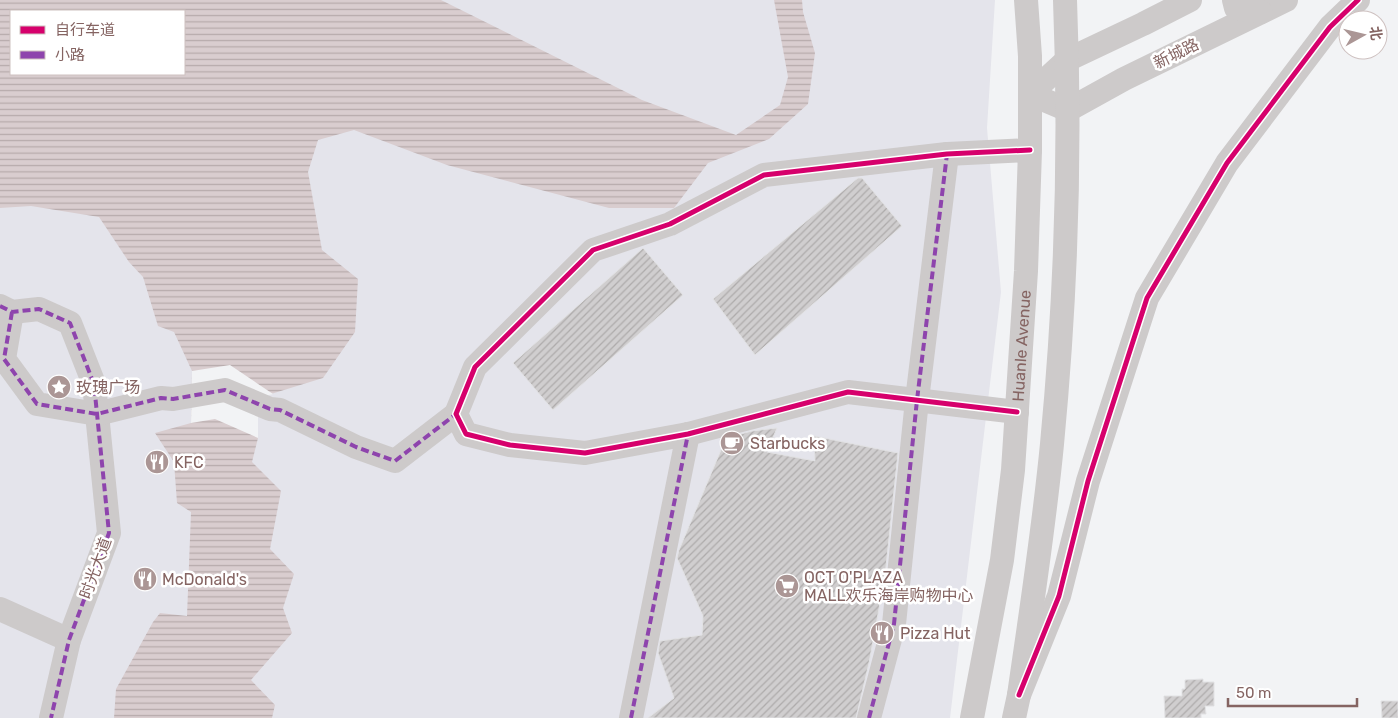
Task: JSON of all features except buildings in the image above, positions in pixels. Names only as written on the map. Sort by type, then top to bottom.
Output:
[{"type":"street","name":"Huanle Avenue","points":[[972,718],[1002,560],[1014,470],[1030,150],[1030,56],[1026,0]]},
{"type":"street","points":[[1014,718],[1019,695],[1052,445],[1062,316],[1068,110],[1065,0]]},
{"type":"street","points":[[1068,110],[1030,94],[1067,60],[1190,0]]},
{"type":"street","points":[[1234,0],[1236,8],[1261,12]]},
{"type":"street","name":"新城路","points":[[1068,110],[1124,79],[1286,0]]},
{"type":"street","points":[[1019,695],[1059,596],[1088,481],[1147,298],[1227,163],[1330,27],[1358,0]]},
{"type":"street","points":[[6,309],[4,359],[37,404],[97,414],[161,398],[173,399],[224,390],[270,409],[280,410],[356,447],[395,461],[456,414],[475,367],[593,250],[670,224],[764,175],[947,154],[1030,150]]},
{"type":"street","points":[[869,718],[894,624],[917,400],[947,154]]},
{"type":"street","points":[[1026,257],[1064,258]]},
{"type":"street","name":"时光大道","points":[[6,309],[39,309],[70,322],[94,384],[109,532],[69,640],[51,718]]},
{"type":"street","points":[[456,414],[466,434],[510,445],[585,453],[688,434],[848,392],[1017,412]]},
{"type":"street","points":[[631,718],[688,434]]},
{"type":"street","points":[[0,609],[69,640]]},
{"type":"shaded area","points":[[0,0],[995,0],[987,128],[1001,292],[950,718],[0,718]]},
{"type":"shaded area","points":[[0,0],[441,0],[642,100],[736,135],[780,105],[788,77],[774,0],[802,0],[803,12],[815,53],[808,104],[769,139],[708,163],[674,208],[609,208],[447,165],[354,130],[318,140],[308,172],[322,250],[358,279],[355,332],[323,378],[258,398],[258,438],[252,462],[281,491],[270,549],[294,574],[283,608],[292,633],[251,680],[275,705],[272,718],[114,718],[116,689],[153,622],[160,613],[187,616],[191,512],[177,503],[174,462],[155,433],[191,423],[192,371],[174,332],[158,326],[143,277],[129,262],[99,217],[31,206],[0,208]]},
{"type":"pier","points":[[230,365],[273,394],[258,398],[258,438],[215,419],[191,423],[192,371]]},
{"type":"marked path","points":[[869,718],[894,624],[917,400],[947,154]]},
{"type":"marked path","points":[[0,306],[12,312],[39,309],[70,323],[94,384],[109,533],[69,640],[51,718]]},
{"type":"marked path","points":[[12,312],[4,359],[37,404],[97,414],[161,398],[173,399],[225,390],[270,409],[280,410],[356,447],[395,461],[456,414]]},
{"type":"marked path","points":[[631,718],[688,434]]},
{"type":"cycle path","points":[[1019,695],[1059,596],[1088,481],[1147,298],[1227,163],[1330,27],[1358,0]]},
{"type":"cycle path","points":[[1017,412],[848,392],[688,434],[585,453],[510,445],[466,434],[456,414],[475,367],[593,250],[670,224],[764,175],[947,154],[1030,150]]},
{"type":"place","name":"玫瑰广场","points":[[59,387]]},
{"type":"place","name":"Starbucks","points":[[732,443]]},
{"type":"place","name":"KFC","points":[[157,462]]},
{"type":"place","name":"McDonald's","points":[[145,579]]},
{"type":"place","name":"OCT O'PLAZA MALL欢乐海岸购物中心","points":[[787,586]]},
{"type":"place","name":"Pizza Hut","points":[[882,633]]}]
